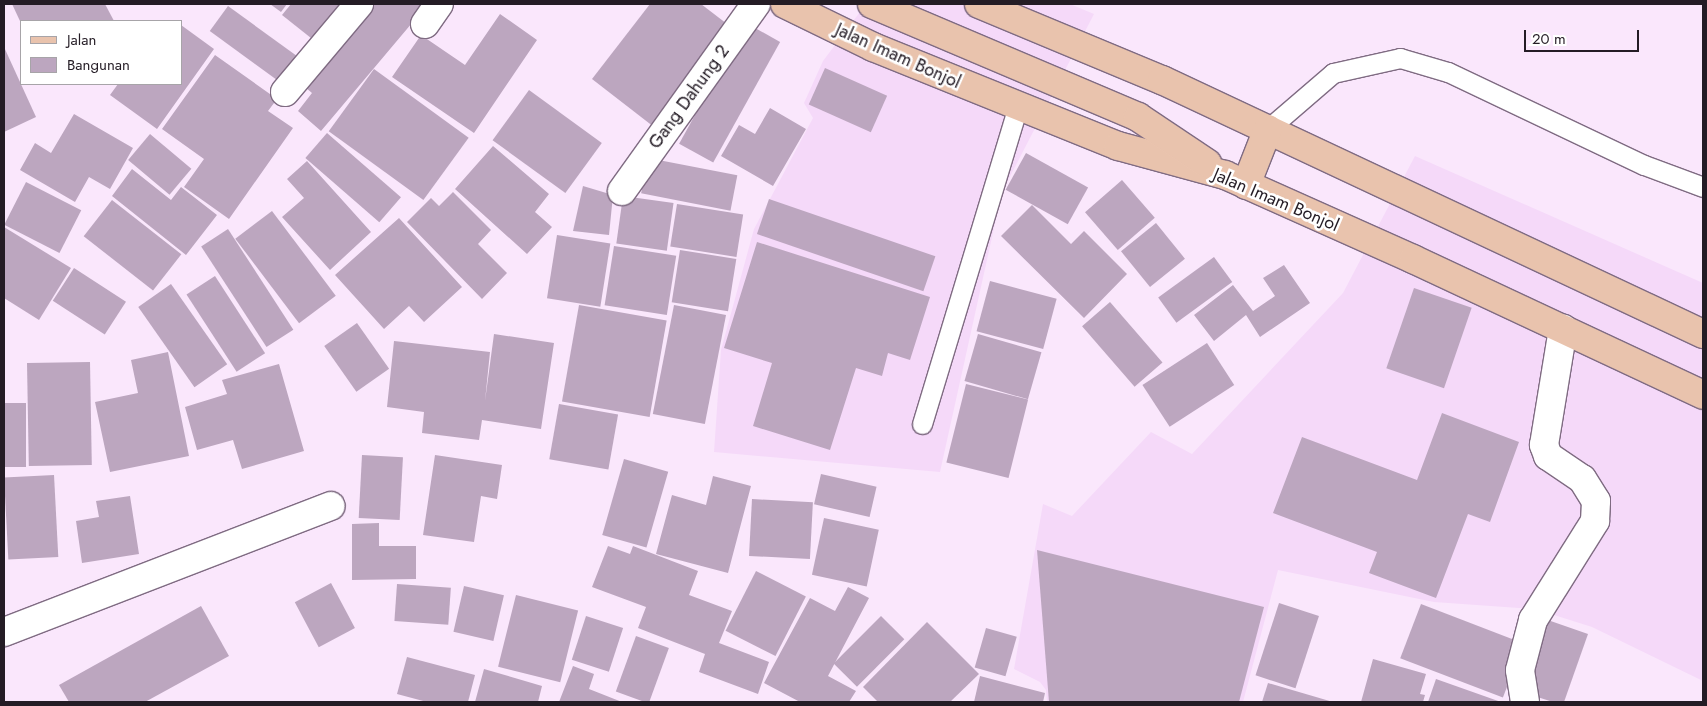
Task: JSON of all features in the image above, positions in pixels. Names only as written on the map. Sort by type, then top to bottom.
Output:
[{"type":"main road","name":"Jalan Imam Bonjol","points":[[785,4],[873,47],[1018,107],[1118,146],[1236,180],[1703,395]]},
{"type":"main road","points":[[872,4],[1138,117],[1236,180],[1268,129]]},
{"type":"main road","points":[[979,4],[1162,80],[1703,334]]},
{"type":"street","points":[[285,92],[359,4]]},
{"type":"street","name":"Gang Dahung 2","points":[[622,191],[756,4]]},
{"type":"street","points":[[1526,702],[1520,670],[1533,620],[1595,522],[1596,501],[1582,479],[1548,456],[1544,445],[1563,329]]},
{"type":"street","points":[[4,632],[330,506]]},
{"type":"lane","points":[[1268,129],[1334,73],[1400,58],[1448,72],[1644,165],[1703,187]]},
{"type":"lane","points":[[922,424],[1018,107]]},
{"type":"shaded area","points":[[866,4],[1070,4],[1094,14],[1002,192],[940,472],[714,452],[721,350],[754,229],[813,118],[804,103],[823,61]]},
{"type":"shaded area","points":[[1415,156],[1703,283],[1703,681],[1592,627],[1535,609],[1434,602],[1278,570],[1243,702],[1047,702],[1046,690],[1040,682],[1014,669],[1043,504],[1072,516],[1151,432],[1192,454],[1343,293]]},
{"type":"building","points":[[12,4],[105,4],[113,20],[20,20]]},
{"type":"building","points":[[270,4],[287,4],[281,12]]},
{"type":"building","points":[[291,4],[346,4],[316,42],[282,15]]},
{"type":"building","points":[[366,4],[428,4],[321,131],[298,111],[312,93],[299,82]]},
{"type":"building","points":[[650,4],[701,4],[731,27],[654,127],[592,79]]},
{"type":"building","points":[[228,6],[302,60],[284,85],[210,31]]},
{"type":"building","points":[[500,14],[537,40],[474,133],[392,77],[421,35],[465,65]]},
{"type":"building","points":[[746,23],[780,42],[713,163],[679,144]]},
{"type":"building","points":[[182,26],[214,49],[157,129],[110,95],[117,85],[182,85]]},
{"type":"building","points":[[4,47],[36,117],[4,132]]},
{"type":"building","points":[[215,55],[277,99],[268,111],[293,128],[229,219],[184,187],[204,159],[162,129]]},
{"type":"building","points":[[825,68],[887,96],[871,132],[809,105]]},
{"type":"building","points":[[374,69],[469,138],[423,200],[329,131]]},
{"type":"building","points":[[529,90],[602,143],[565,193],[493,140]]},
{"type":"building","points":[[770,108],[806,129],[773,186],[721,156],[739,125],[755,134]]},
{"type":"building","points":[[74,114],[133,148],[110,189],[89,177],[75,202],[20,170],[35,143],[51,153]]},
{"type":"building","points":[[327,133],[401,197],[379,222],[305,158]]},
{"type":"building","points":[[150,134],[191,169],[170,195],[128,160]]},
{"type":"building","points":[[493,146],[549,194],[535,212],[552,227],[527,254],[455,189]]},
{"type":"building","points":[[1026,153],[1088,187],[1068,224],[1006,190]]},
{"type":"building","points":[[648,158],[737,175],[730,211],[641,193]]},
{"type":"building","points":[[307,161],[371,232],[330,270],[282,217],[304,198],[287,179]]},
{"type":"building","points":[[132,169],[171,200],[181,187],[217,215],[186,255],[112,196]]},
{"type":"building","points":[[1122,180],[1155,218],[1118,250],[1085,212]]},
{"type":"building","points":[[26,182],[81,210],[59,253],[4,225]]},
{"type":"building","points":[[583,186],[613,195],[609,235],[573,231]]},
{"type":"building","points":[[453,192],[491,230],[478,244],[507,273],[482,299],[407,222],[431,198],[439,206]]},
{"type":"building","points":[[623,196],[674,203],[667,251],[616,244]]},
{"type":"building","points":[[769,199],[935,256],[923,291],[757,234]]},
{"type":"building","points":[[112,200],[181,254],[153,290],[84,236]]},
{"type":"building","points":[[677,204],[743,214],[736,257],[670,246]]},
{"type":"building","points":[[1032,205],[1071,244],[1084,231],[1127,274],[1084,318],[1001,236]]},
{"type":"building","points":[[272,211],[336,296],[299,323],[235,239]]},
{"type":"building","points":[[399,218],[462,287],[424,322],[409,306],[384,329],[335,275]]},
{"type":"building","points":[[1156,223],[1185,259],[1150,287],[1121,251]]},
{"type":"building","points":[[4,227],[71,268],[39,320],[4,298]]},
{"type":"building","points":[[228,229],[293,330],[267,347],[201,246]]},
{"type":"building","points":[[557,235],[610,243],[600,307],[547,298]]},
{"type":"building","points":[[757,242],[930,297],[910,360],[888,353],[882,376],[856,368],[830,450],[753,426],[772,363],[724,348]]},
{"type":"building","points":[[614,246],[676,256],[667,315],[605,305]]},
{"type":"building","points":[[680,250],[736,259],[728,311],[672,302]]},
{"type":"building","points":[[1214,257],[1232,282],[1176,323],[1158,298]]},
{"type":"building","points":[[1284,265],[1310,303],[1260,337],[1246,315],[1214,341],[1194,315],[1233,285],[1253,311],[1275,296],[1263,278]]},
{"type":"building","points":[[74,268],[126,302],[105,334],[53,301]]},
{"type":"building","points":[[215,276],[265,353],[237,372],[186,295]]},
{"type":"building","points":[[990,281],[1057,299],[1043,349],[977,331]]},
{"type":"building","points":[[171,284],[227,364],[194,387],[138,307]]},
{"type":"building","points":[[1414,288],[1472,308],[1444,388],[1386,368]]},
{"type":"building","points":[[1110,302],[1162,362],[1135,387],[1082,326]]},
{"type":"building","points":[[579,305],[667,320],[650,417],[562,402]]},
{"type":"building","points":[[674,305],[726,315],[705,424],[653,414]]},
{"type":"building","points":[[357,323],[389,369],[356,392],[324,346]]},
{"type":"building","points":[[494,334],[554,343],[541,429],[482,420],[479,440],[422,433],[424,412],[387,407],[394,341],[490,352],[485,401]]},
{"type":"building","points":[[978,334],[1041,352],[1028,399],[964,381]]},
{"type":"building","points":[[1207,343],[1234,385],[1170,427],[1142,385]]},
{"type":"building","points":[[168,352],[189,456],[110,472],[95,402],[138,393],[131,360]]},
{"type":"building","points":[[90,362],[92,465],[29,466],[27,363]]},
{"type":"building","points":[[279,364],[304,451],[242,469],[233,440],[197,450],[185,407],[227,394],[222,380]]},
{"type":"building","points":[[966,384],[1028,399],[1009,478],[946,463]]},
{"type":"building","points":[[4,403],[26,403],[26,467],[4,467]]},
{"type":"building","points":[[559,404],[618,414],[608,470],[549,459]]},
{"type":"building","points":[[1442,413],[1519,442],[1490,522],[1468,514],[1436,598],[1369,573],[1377,552],[1273,513],[1302,437],[1417,480]]},
{"type":"building","points":[[362,455],[403,457],[400,520],[359,518]]},
{"type":"building","points":[[435,455],[502,465],[497,499],[481,496],[474,542],[423,535]]},
{"type":"building","points":[[624,459],[668,472],[646,548],[602,535]]},
{"type":"building","points":[[821,474],[877,487],[870,517],[814,504]]},
{"type":"building","points":[[54,475],[58,557],[8,560],[4,478]]},
{"type":"building","points":[[713,476],[751,486],[728,573],[656,554],[672,495],[706,505]]},
{"type":"building","points":[[130,496],[139,554],[82,563],[76,521],[99,517],[96,501]]},
{"type":"building","points":[[752,499],[813,502],[810,559],[749,556]]},
{"type":"building","points":[[824,518],[879,530],[867,586],[812,575]]},
{"type":"building","points":[[379,523],[379,546],[416,546],[416,579],[352,580],[352,524]]},
{"type":"building","points":[[608,546],[630,554],[633,546],[698,571],[689,595],[732,611],[719,643],[769,662],[758,694],[699,672],[705,654],[638,628],[646,607],[592,587]]},
{"type":"building","points":[[1037,550],[1264,607],[1239,702],[1049,702]]},
{"type":"building","points":[[756,571],[806,596],[775,656],[726,631]]},
{"type":"building","points":[[331,583],[355,628],[319,647],[295,602]]},
{"type":"building","points":[[397,584],[451,588],[448,625],[394,621]]},
{"type":"building","points":[[464,586],[504,595],[493,641],[453,632]]},
{"type":"building","points":[[848,587],[869,598],[828,676],[856,691],[849,702],[800,702],[764,683],[810,598],[835,611]]},
{"type":"building","points":[[516,595],[578,610],[560,682],[498,667]]},
{"type":"building","points":[[1279,603],[1319,616],[1295,688],[1256,675]]},
{"type":"building","points":[[1421,604],[1524,643],[1503,698],[1400,658]]},
{"type":"building","points":[[201,606],[229,656],[145,702],[69,702],[59,685]]},
{"type":"building","points":[[586,616],[623,628],[609,672],[572,660]]},
{"type":"building","points":[[881,616],[904,639],[857,687],[834,663]]},
{"type":"building","points":[[1542,618],[1588,634],[1564,702],[1553,702],[1528,694],[1522,671]]},
{"type":"building","points":[[927,622],[979,674],[950,702],[878,702],[863,687]]},
{"type":"building","points":[[986,628],[1017,637],[1005,676],[975,667]]},
{"type":"building","points":[[636,636],[669,648],[649,702],[616,691]]},
{"type":"building","points":[[407,657],[475,675],[468,702],[427,702],[397,694]]},
{"type":"building","points":[[1373,659],[1426,674],[1420,694],[1425,695],[1423,702],[1361,702]]},
{"type":"building","points":[[573,666],[594,674],[589,689],[622,702],[559,702]]},
{"type":"building","points":[[484,669],[542,686],[538,702],[475,702]]},
{"type":"building","points":[[980,676],[1045,693],[1043,702],[974,702]]},
{"type":"building","points":[[1436,679],[1501,702],[1428,702]]},
{"type":"building","points":[[1268,683],[1333,702],[1262,702]]}]
